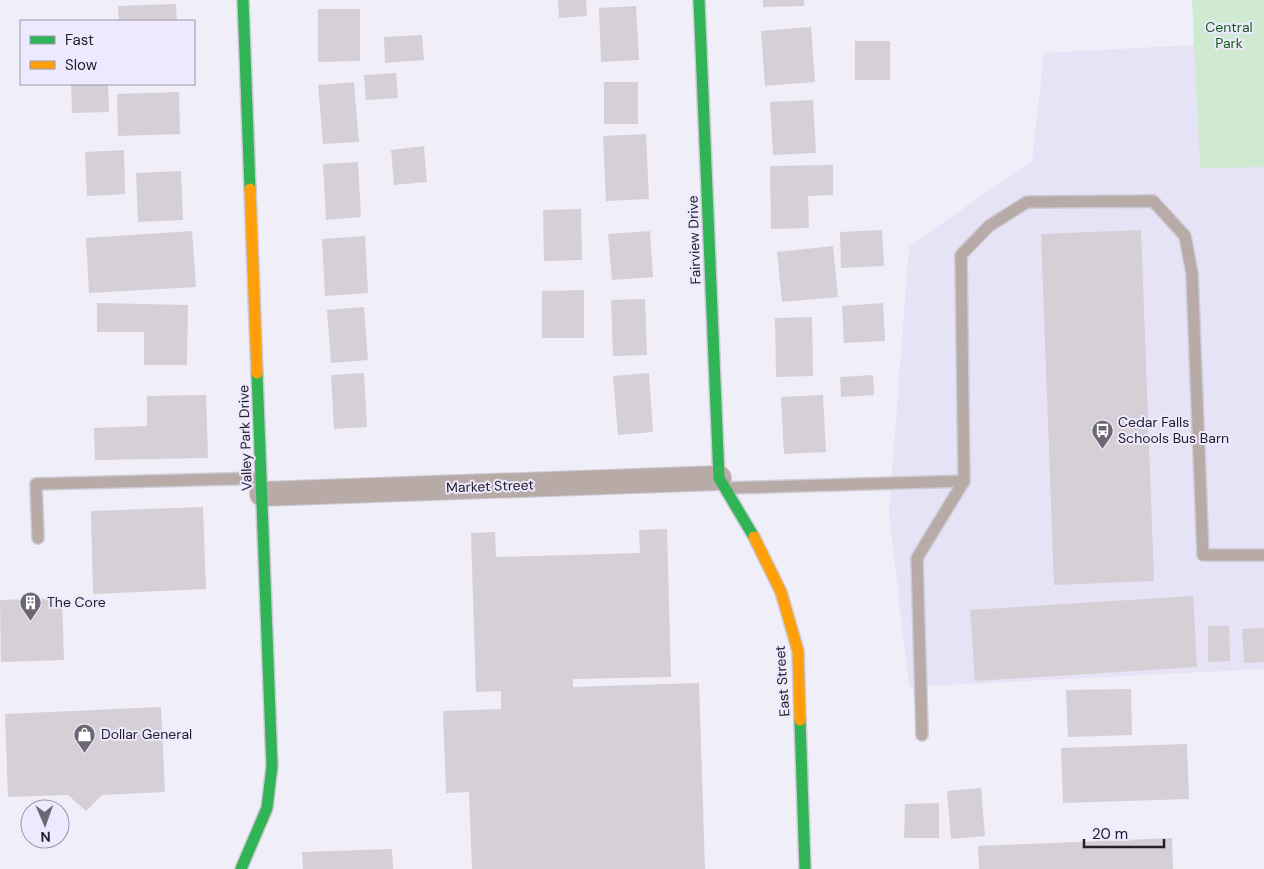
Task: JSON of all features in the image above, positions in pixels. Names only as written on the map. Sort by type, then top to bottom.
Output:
[{"type":"street","name":"Valley Park Drive","points":[[241,869],[267,808],[272,766],[243,0]]},
{"type":"street","name":"Fairview Drive","points":[[699,0],[722,483]]},
{"type":"street","name":"Market Street","points":[[261,486],[722,483]]},
{"type":"street","name":"East Street","points":[[722,483],[758,542],[781,592],[798,651],[805,869]]},
{"type":"lane","points":[[922,735],[918,558],[964,481],[961,255],[989,226],[1026,202],[1153,201],[1185,236],[1192,273],[1203,555],[1264,555]]},
{"type":"lane","points":[[722,483],[964,481]]},
{"type":"lane","points":[[38,538],[36,484],[261,486]]},
{"type":"shaded area","points":[[1195,45],[1200,167],[1264,167],[1264,669],[909,687],[889,512],[909,246],[1032,161],[1044,53]]},
{"type":"green space","name":"Central Park","points":[[1192,0],[1264,0],[1264,167],[1200,168]]},
{"type":"building","points":[[558,0],[586,0],[587,16],[559,18]]},
{"type":"building","points":[[763,0],[804,0],[804,6],[763,7]]},
{"type":"building","points":[[176,4],[177,20],[119,20],[118,6]]},
{"type":"building","points":[[636,6],[639,60],[601,62],[599,8]]},
{"type":"building","points":[[318,9],[360,9],[360,61],[318,62]]},
{"type":"building","points":[[811,27],[815,82],[765,86],[761,31]]},
{"type":"building","points":[[422,35],[424,60],[385,63],[384,37]]},
{"type":"building","points":[[855,41],[890,41],[890,80],[855,80]]},
{"type":"building","points":[[396,73],[398,98],[366,100],[364,75]]},
{"type":"building","points":[[354,82],[359,142],[323,144],[318,85]]},
{"type":"building","points":[[604,82],[638,82],[638,124],[604,124]]},
{"type":"building","points":[[71,85],[108,85],[109,112],[72,113]]},
{"type":"building","points":[[179,92],[180,134],[118,136],[117,94]]},
{"type":"building","points":[[813,100],[816,153],[773,155],[770,102]]},
{"type":"building","points":[[646,134],[649,199],[606,201],[603,136]]},
{"type":"building","points":[[424,146],[427,182],[394,185],[391,150]]},
{"type":"building","points":[[124,150],[125,194],[87,196],[85,152]]},
{"type":"building","points":[[358,162],[361,217],[326,220],[323,164]]},
{"type":"building","points":[[833,165],[833,195],[808,196],[809,228],[771,229],[770,166]]},
{"type":"building","points":[[181,171],[183,220],[138,222],[136,173]]},
{"type":"building","points":[[581,209],[582,260],[544,261],[543,210]]},
{"type":"building","points":[[882,230],[884,266],[841,268],[840,232]]},
{"type":"building","points":[[1141,230],[1154,581],[1054,585],[1041,234]]},
{"type":"building","points":[[192,231],[196,287],[89,293],[86,238]]},
{"type":"building","points":[[650,231],[653,277],[612,280],[608,234]]},
{"type":"building","points":[[365,236],[368,293],[325,296],[322,239]]},
{"type":"building","points":[[833,246],[838,297],[782,302],[777,252]]},
{"type":"building","points":[[584,290],[584,338],[542,338],[542,291]]},
{"type":"building","points":[[645,299],[647,355],[613,356],[611,300]]},
{"type":"building","points":[[97,303],[188,305],[187,365],[144,365],[144,332],[97,332]]},
{"type":"building","points":[[883,303],[885,341],[844,343],[842,306]]},
{"type":"building","points":[[364,307],[368,360],[331,363],[327,310]]},
{"type":"building","points":[[812,317],[813,376],[776,377],[775,318]]},
{"type":"building","points":[[364,373],[367,427],[334,429],[331,375]]},
{"type":"building","points":[[649,373],[653,432],[618,435],[613,376]]},
{"type":"building","points":[[873,375],[874,395],[841,397],[840,377]]},
{"type":"building","points":[[206,395],[208,458],[95,460],[94,428],[147,426],[147,396]]},
{"type":"building","points":[[823,395],[826,452],[784,454],[781,397]]},
{"type":"building","points":[[203,507],[206,589],[93,594],[91,511]]},
{"type":"building","points":[[667,529],[671,677],[573,679],[573,687],[699,683],[705,869],[472,869],[469,792],[446,793],[443,711],[501,709],[501,691],[476,692],[471,533],[495,532],[496,557],[640,553],[639,530]]},
{"type":"building","points":[[1193,596],[1197,667],[975,681],[970,610]]},
{"type":"building","name":"The Core","points":[[62,598],[64,660],[1,662],[0,600]]},
{"type":"building","points":[[1208,626],[1229,626],[1230,661],[1208,662]]},
{"type":"building","points":[[1264,628],[1264,662],[1244,663],[1242,629]]},
{"type":"building","points":[[1131,689],[1132,735],[1068,737],[1066,690]]},
{"type":"building","name":"Dollar General","points":[[161,707],[165,792],[102,795],[86,811],[68,795],[8,797],[5,714]]},
{"type":"building","points":[[1187,744],[1189,799],[1063,803],[1061,748]]},
{"type":"building","points":[[981,788],[985,836],[951,839],[947,791]]},
{"type":"building","points":[[939,803],[939,838],[904,838],[905,804]]},
{"type":"building","points":[[1172,838],[1173,869],[979,869],[978,846]]},
{"type":"building","points":[[392,849],[393,869],[303,869],[302,852]]},
{"type":"traffic: fast","points":[[243,0],[250,189]]},
{"type":"traffic: fast","points":[[699,0],[719,478],[754,537]]},
{"type":"traffic: fast","points":[[241,869],[267,808],[272,766],[257,373]]},
{"type":"traffic: fast","points":[[800,720],[805,869]]},
{"type":"traffic: slow","points":[[250,189],[257,373]]},
{"type":"traffic: slow","points":[[754,537],[781,592],[798,651],[800,720]]},
{"type":"place","name":"Cedar Falls Schools Bus Barn","points":[[1102,449]]},
{"type":"place","name":"The Core","points":[[31,621]]},
{"type":"place","name":"Dollar General","points":[[85,753]]}]
